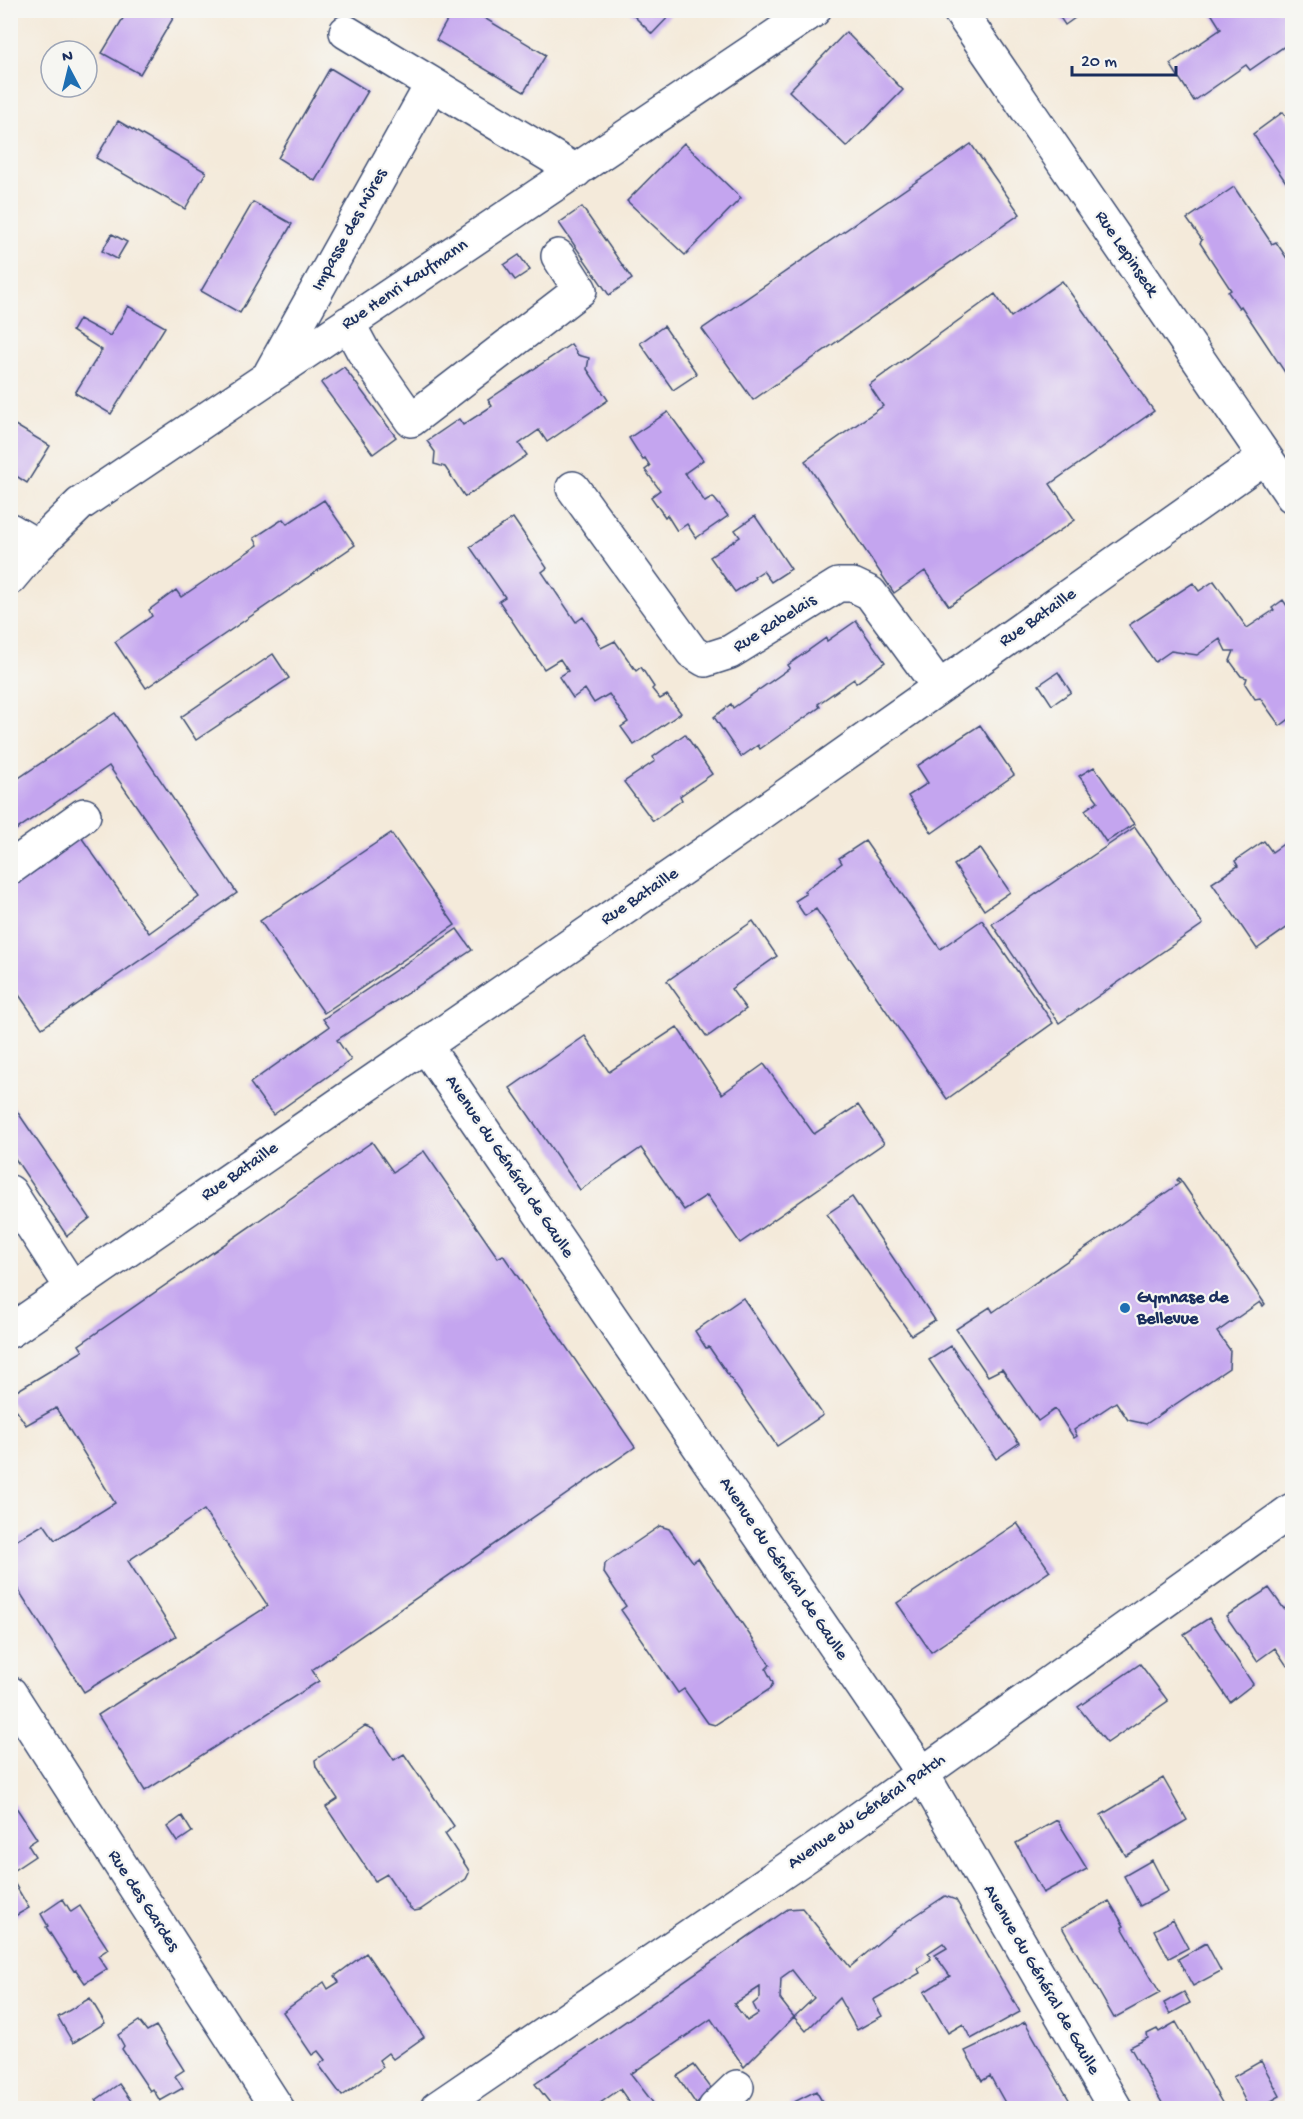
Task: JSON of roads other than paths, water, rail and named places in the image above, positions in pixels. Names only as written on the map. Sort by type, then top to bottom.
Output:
[{"type":"street","name":"Rue Henri Kaufmann","points":[[10,578],[24,538],[80,504],[576,171],[774,22],[814,10]]},
{"type":"street","name":"Rue Lepinseck","points":[[959,10],[1293,496]]},
{"type":"street","points":[[346,32],[576,171]]},
{"type":"street","name":"Impasse des Mûres","points":[[268,376],[432,84]]},
{"type":"street","points":[[348,323],[363,351],[411,420],[580,290],[558,256]]},
{"type":"street","name":"Rue Bataille","points":[[10,1331],[709,850],[1265,457]]},
{"type":"street","name":"Rue Rabelais","points":[[573,488],[692,652],[705,660],[730,652],[838,585],[854,585],[870,593],[939,687]]},
{"type":"street","points":[[10,868],[84,815]]},
{"type":"street","name":"Avenue du Général de Gaulle","points":[[425,1045],[922,1773],[1115,2109]]},
{"type":"street","points":[[10,1192],[72,1288]]},
{"type":"street","name":"Avenue du Général Patch","points":[[437,2109],[808,1854],[1293,1510]]},
{"type":"street","name":"Rue des Gardes","points":[[10,1693],[19,1728],[229,2036],[270,2106]]},
{"type":"place","name":"Gymnase de Bellevue","points":[[1125,1308]]}]
